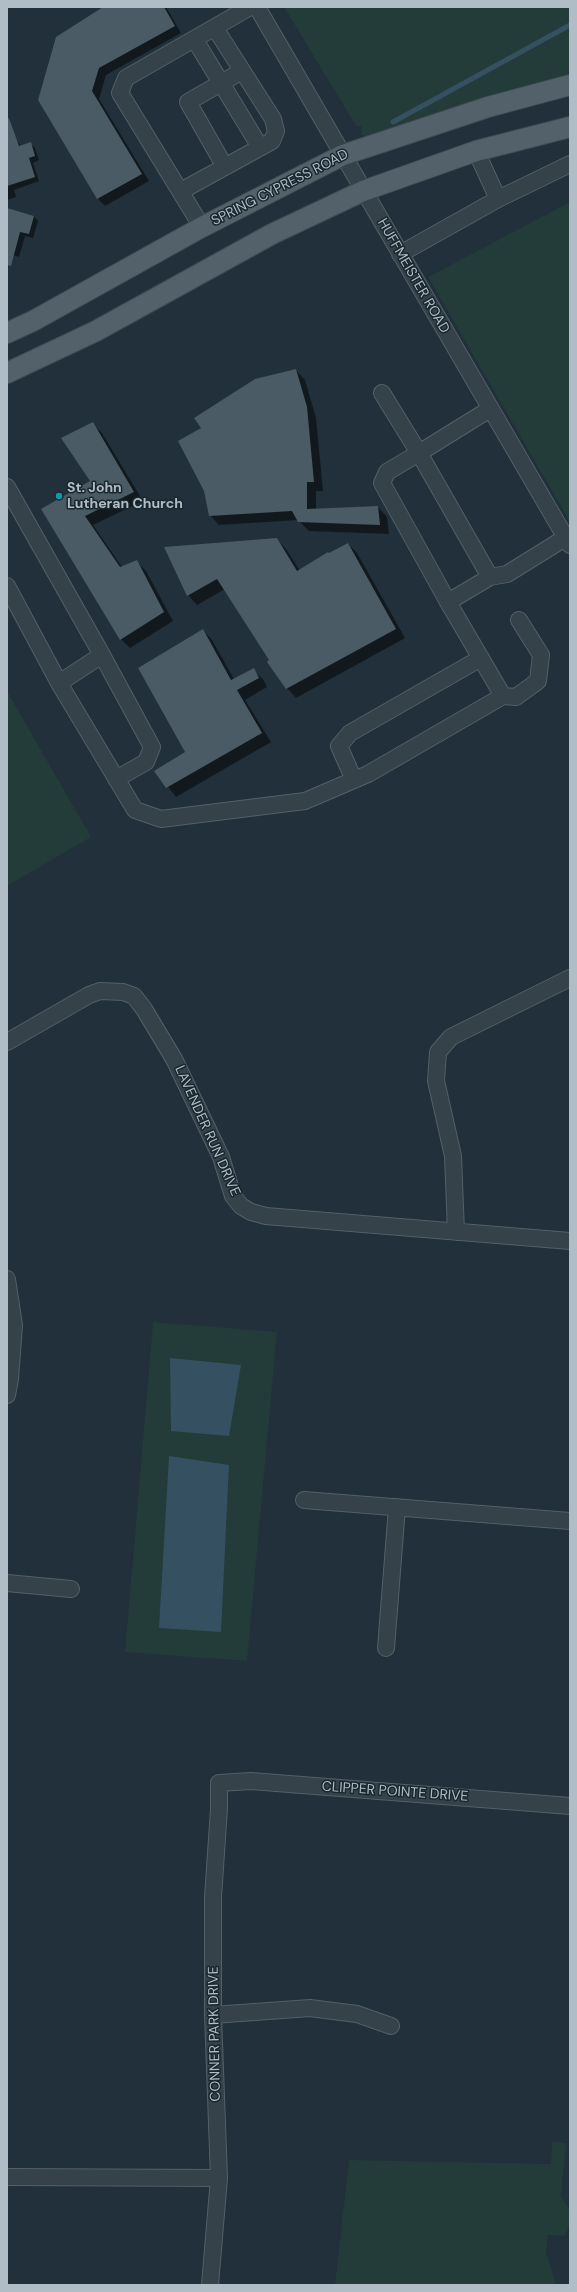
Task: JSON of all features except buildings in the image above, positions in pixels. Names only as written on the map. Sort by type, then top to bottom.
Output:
[{"type":"main road","name":"SPRING CYPRESS ROAD","points":[[7,333],[33,322],[202,227],[343,155],[488,107],[570,86]]},
{"type":"main road","points":[[7,373],[96,331],[272,234],[363,191],[476,151],[570,127]]},
{"type":"street","points":[[202,227],[120,93],[126,78],[195,40],[250,7]]},
{"type":"street","name":"HUFFMEISTER ROAD","points":[[257,7],[568,541]]},
{"type":"street","points":[[181,191],[272,141],[276,131],[273,120],[215,28]]},
{"type":"street","points":[[195,40],[219,83],[260,147]]},
{"type":"street","points":[[226,167],[188,102],[242,71]]},
{"type":"street","points":[[476,151],[498,199]]},
{"type":"street","points":[[400,254],[498,199],[570,164]]},
{"type":"street","points":[[382,392],[419,453],[490,578]]},
{"type":"street","points":[[490,409],[387,472],[382,483],[448,602],[503,696]]},
{"type":"street","points":[[7,487],[152,747],[146,762],[116,779]]},
{"type":"street","points":[[448,602],[490,578],[507,574],[568,541]]},
{"type":"street","points":[[7,586],[59,683],[135,810],[162,819],[305,801],[354,780],[503,696],[516,697],[538,681],[541,655],[519,620]]},
{"type":"street","points":[[59,683],[102,655]]},
{"type":"street","points":[[354,780],[339,746],[350,733],[481,658]]},
{"type":"street","points":[[456,1232],[453,1156],[436,1081],[438,1052],[451,1037],[570,978]]},
{"type":"street","name":"LAVENDER RUN DRIVE","points":[[7,1042],[100,991],[113,990],[134,996],[144,1009],[174,1059],[221,1157],[233,1196],[241,1206],[251,1212],[266,1216],[570,1241]]},
{"type":"street","points":[[7,1279],[14,1325],[10,1379],[7,1395]]},
{"type":"street","points":[[304,1500],[570,1521]]},
{"type":"street","points":[[386,1648],[397,1507]]},
{"type":"street","points":[[7,1583],[72,1589]]},
{"type":"street","name":"CLIPPER POINTE DRIVE","points":[[219,1783],[251,1781],[570,1806]]},
{"type":"street","name":"CONNER PARK DRIVE","points":[[210,2285],[219,2178],[213,2015],[213,1897],[220,1809],[219,1783]]},
{"type":"street","points":[[213,2015],[310,2008],[357,2014],[391,2026]]},
{"type":"street","points":[[7,2177],[219,2178]]},
{"type":"green space","points":[[284,7],[570,7],[570,75],[490,96],[372,137],[361,135],[362,127],[356,126]]},
{"type":"green space","points":[[570,202],[570,522],[428,277]]},
{"type":"green space","points":[[7,691],[91,837],[7,886]]},
{"type":"green space","points":[[153,1322],[277,1332],[247,1661],[125,1652]]},
{"type":"green space","points":[[552,2142],[566,2143],[561,2196],[570,2211],[570,2225],[565,2236],[548,2235],[546,2252],[556,2285],[335,2285],[349,2160],[551,2164]]},
{"type":"water","points":[[170,1358],[241,1365],[229,1436],[171,1431]]},
{"type":"water","points":[[169,1456],[229,1465],[221,1632],[159,1628]]},
{"type":"waterway","points":[[393,122],[570,25]]},
{"type":"place","name":"St. John Lutheran Church","points":[[59,496]]}]
